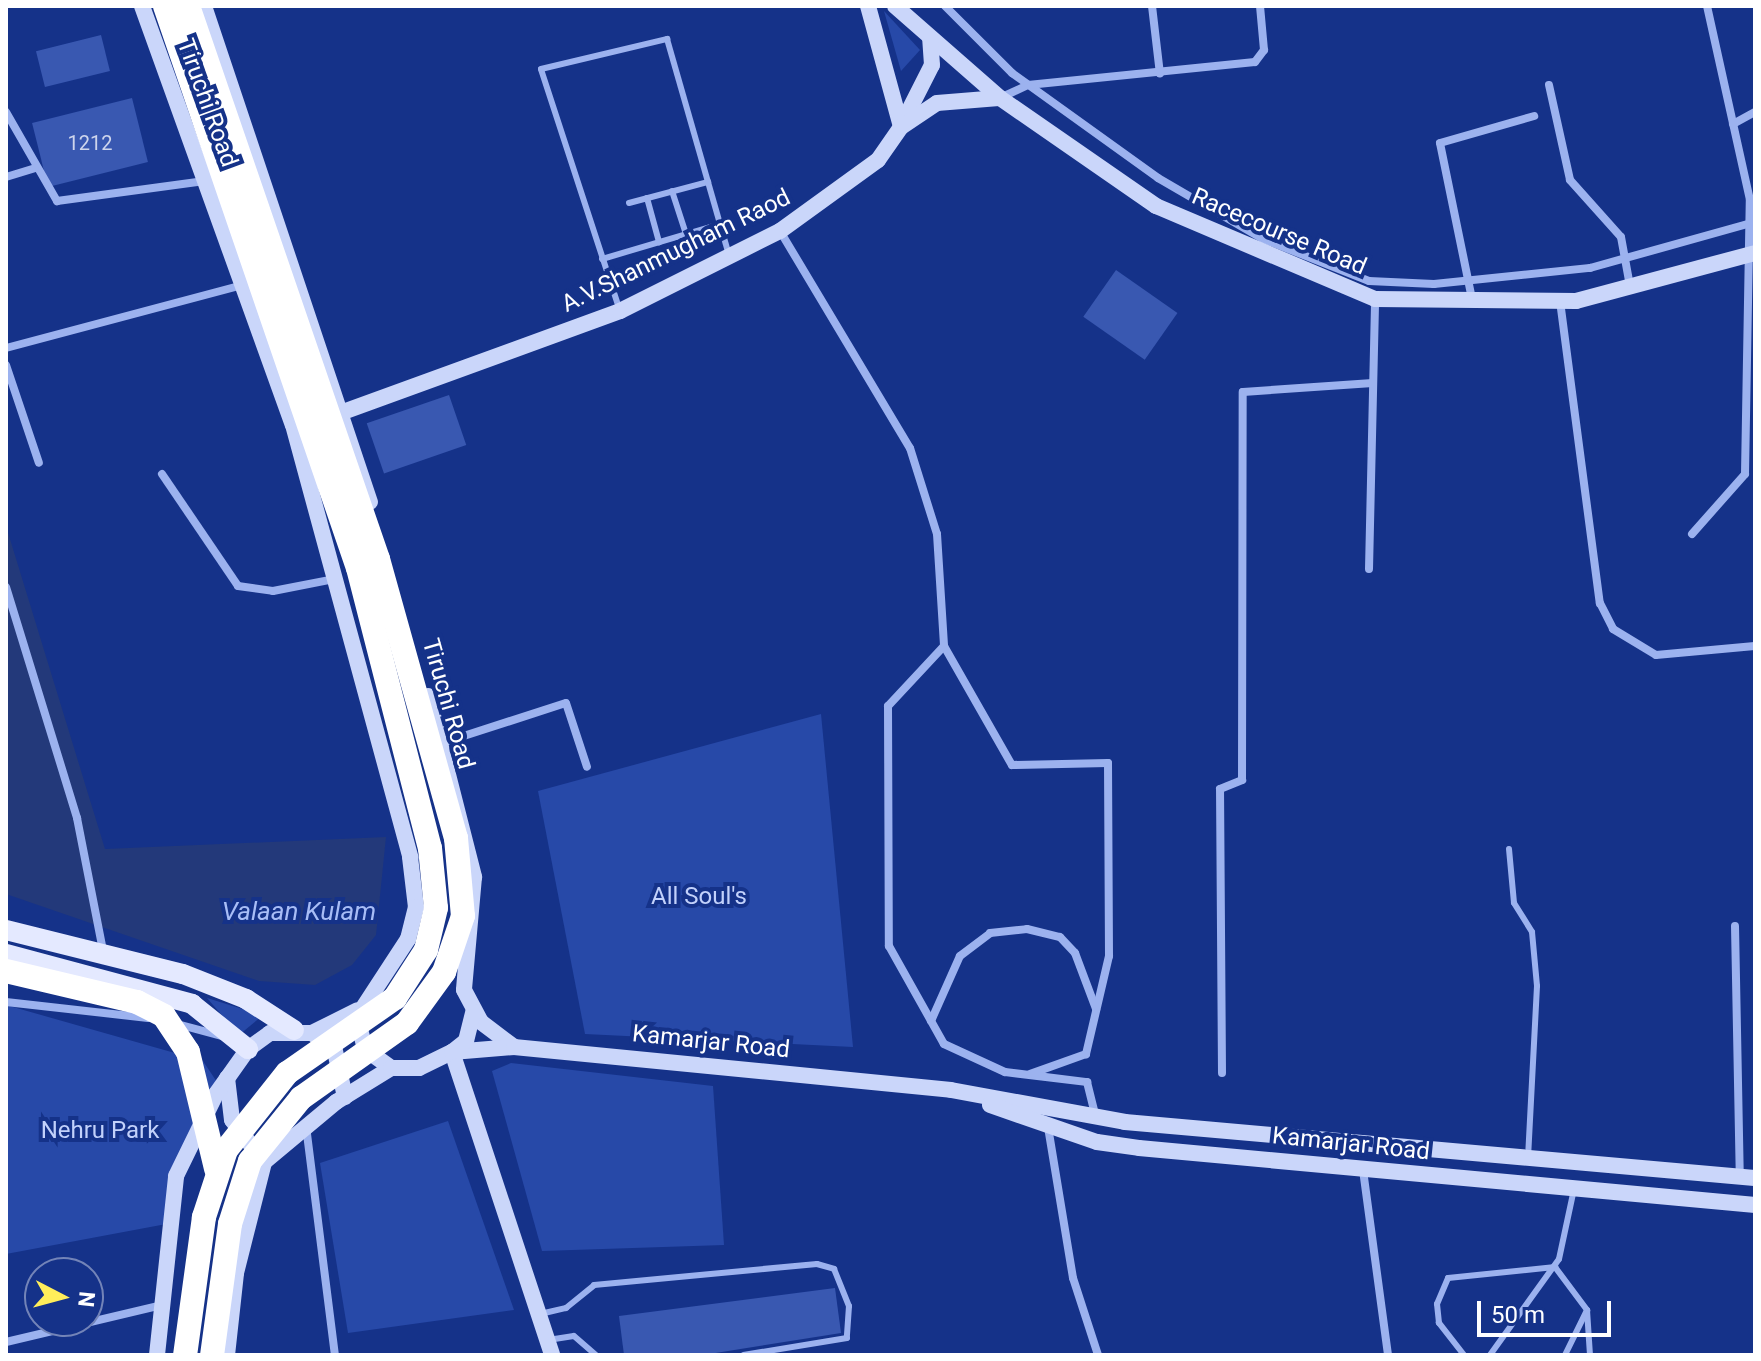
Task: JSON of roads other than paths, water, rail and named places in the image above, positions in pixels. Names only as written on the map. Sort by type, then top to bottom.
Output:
[{"type":"highway","name":"Tiruchi Road","points":[[165,6],[358,568],[435,878],[426,950],[395,998],[287,1073],[247,1115],[216,1169],[185,1355]]},
{"type":"highway","name":"Tiruchi Road","points":[[188,6],[378,559],[456,838],[463,916],[444,972],[407,1023],[301,1098],[250,1161],[230,1224],[212,1355]]},
{"type":"highway","points":[[6,971],[137,1002],[164,1016],[188,1052],[216,1169]]},
{"type":"main road","points":[[6,930],[103,951],[246,999],[303,1031]]},
{"type":"main road","points":[[6,954],[192,1004],[240,1045]]},
{"type":"street","name":"Tiruchi Road","points":[[142,6],[244,285],[339,578],[410,857],[416,907],[395,967],[368,991],[358,1010]]},
{"type":"street","points":[[204,6],[343,412],[442,743],[474,877],[464,990],[473,1012],[514,1047]]},
{"type":"street","points":[[868,6],[901,127]]},
{"type":"street","name":"Racecourse Road","points":[[895,6],[1000,98],[1156,206],[1375,299],[1560,301],[1750,254]]},
{"type":"street","points":[[945,6],[1028,85],[1111,147],[1263,239],[1369,281],[1469,281],[1625,259],[1752,223]]},
{"type":"street","points":[[1152,6],[1160,74]]},
{"type":"street","points":[[1000,98],[1028,85],[1160,74],[1262,58],[1260,6]]},
{"type":"street","points":[[1692,534],[1745,474],[1752,223],[1707,6]]},
{"type":"street","points":[[901,127],[932,65],[930,39]]},
{"type":"street","points":[[1549,85],[1570,180],[1621,237],[1630,286]]},
{"type":"street","name":"A.V.Shanmugham Raod","points":[[343,412],[620,311],[780,231],[878,160],[901,127],[954,97],[1000,98]]},
{"type":"street","points":[[6,112],[35,168],[57,201],[206,181]]},
{"type":"street","points":[[1733,124],[1755,112]]},
{"type":"street","points":[[1473,300],[1440,143],[1534,116]]},
{"type":"street","points":[[6,177],[35,168]]},
{"type":"street","points":[[780,231],[910,448],[937,534],[944,646],[1012,765],[1108,763],[1109,956],[1086,1054],[1028,1075]]},
{"type":"street","points":[[6,348],[244,285]]},
{"type":"street","points":[[1369,569],[1375,299]]},
{"type":"street","points":[[1560,301],[1600,603],[1613,629],[1656,655],[1755,646]]},
{"type":"street","points":[[6,365],[39,463]]},
{"type":"street","points":[[1222,1073],[1220,789],[1242,780],[1243,392],[1373,383]]},
{"type":"street","points":[[162,474],[238,586],[273,591],[339,578]]},
{"type":"street","points":[[6,587],[77,818],[103,951]]},
{"type":"street","points":[[944,646],[888,706],[889,946],[944,1044],[1028,1075],[1087,1082],[1096,1117]]},
{"type":"street","points":[[442,743],[566,703],[587,767]]},
{"type":"street","points":[[1735,926],[1748,1178]]},
{"type":"street","points":[[931,1021],[960,956],[990,933],[1027,929],[1060,937],[1075,953],[1096,1010]]},
{"type":"street","points":[[395,967],[435,967],[464,990]]},
{"type":"street","points":[[6,1002],[154,1018],[240,1045],[270,1033],[303,1031],[358,1010],[365,1049],[391,1068]]},
{"type":"street","points":[[227,1355],[236,1273],[264,1162],[306,1125],[391,1068],[419,1068],[452,1052],[466,1041],[473,1012]]},
{"type":"street","points":[[303,1031],[335,1051],[345,1097]]},
{"type":"street","points":[[157,1355],[176,1176],[227,1078],[240,1045]]},
{"type":"street","name":"Kamarjar Road","points":[[452,1052],[514,1047],[951,1090],[1096,1117],[1748,1178]]},
{"type":"street","points":[[452,1052],[549,1348]]},
{"type":"street","points":[[227,1078],[232,1120],[264,1162]]},
{"type":"street","name":"Kamarjar Road","points":[[951,1090],[1048,1126],[1139,1148],[1755,1205]]},
{"type":"street","points":[[306,1125],[335,1355]]},
{"type":"street","points":[[1048,1126],[1073,1278],[1098,1355]]},
{"type":"street","points":[[1363,1170],[1388,1355]]},
{"type":"street","points":[[6,1342],[164,1305]]},
{"type":"lane","points":[[620,311],[541,69],[667,39],[730,257]]},
{"type":"lane","points":[[629,203],[708,182]]},
{"type":"lane","points":[[672,191],[686,234]]},
{"type":"lane","points":[[647,198],[659,242]]},
{"type":"lane","points":[[602,259],[721,224]]},
{"type":"lane","points":[[1509,849],[1514,903],[1532,932],[1537,986],[1528,1158]]},
{"type":"lane","points":[[1490,1355],[1555,1267],[1574,1189]]},
{"type":"lane","points":[[537,1315],[566,1308],[594,1285],[817,1264],[834,1269],[849,1306],[847,1338],[743,1355]]},
{"type":"lane","points":[[1555,1267],[1587,1310],[1590,1355]]},
{"type":"lane","points":[[1464,1355],[1439,1323],[1437,1304],[1448,1278],[1555,1267]]},
{"type":"lane","points":[[1565,1355],[1587,1310]]},
{"type":"lane","points":[[549,1348],[574,1336],[596,1355]]},
{"type":"water","name":"Valaan Kulam","points":[[6,526],[105,849],[386,837],[376,935],[352,965],[315,985],[259,981],[6,894]]},
{"type":"park label","name":"All Soul's","points":[[699,897]]},
{"type":"park label","name":"Nehru Park","points":[[100,1131]]}]
